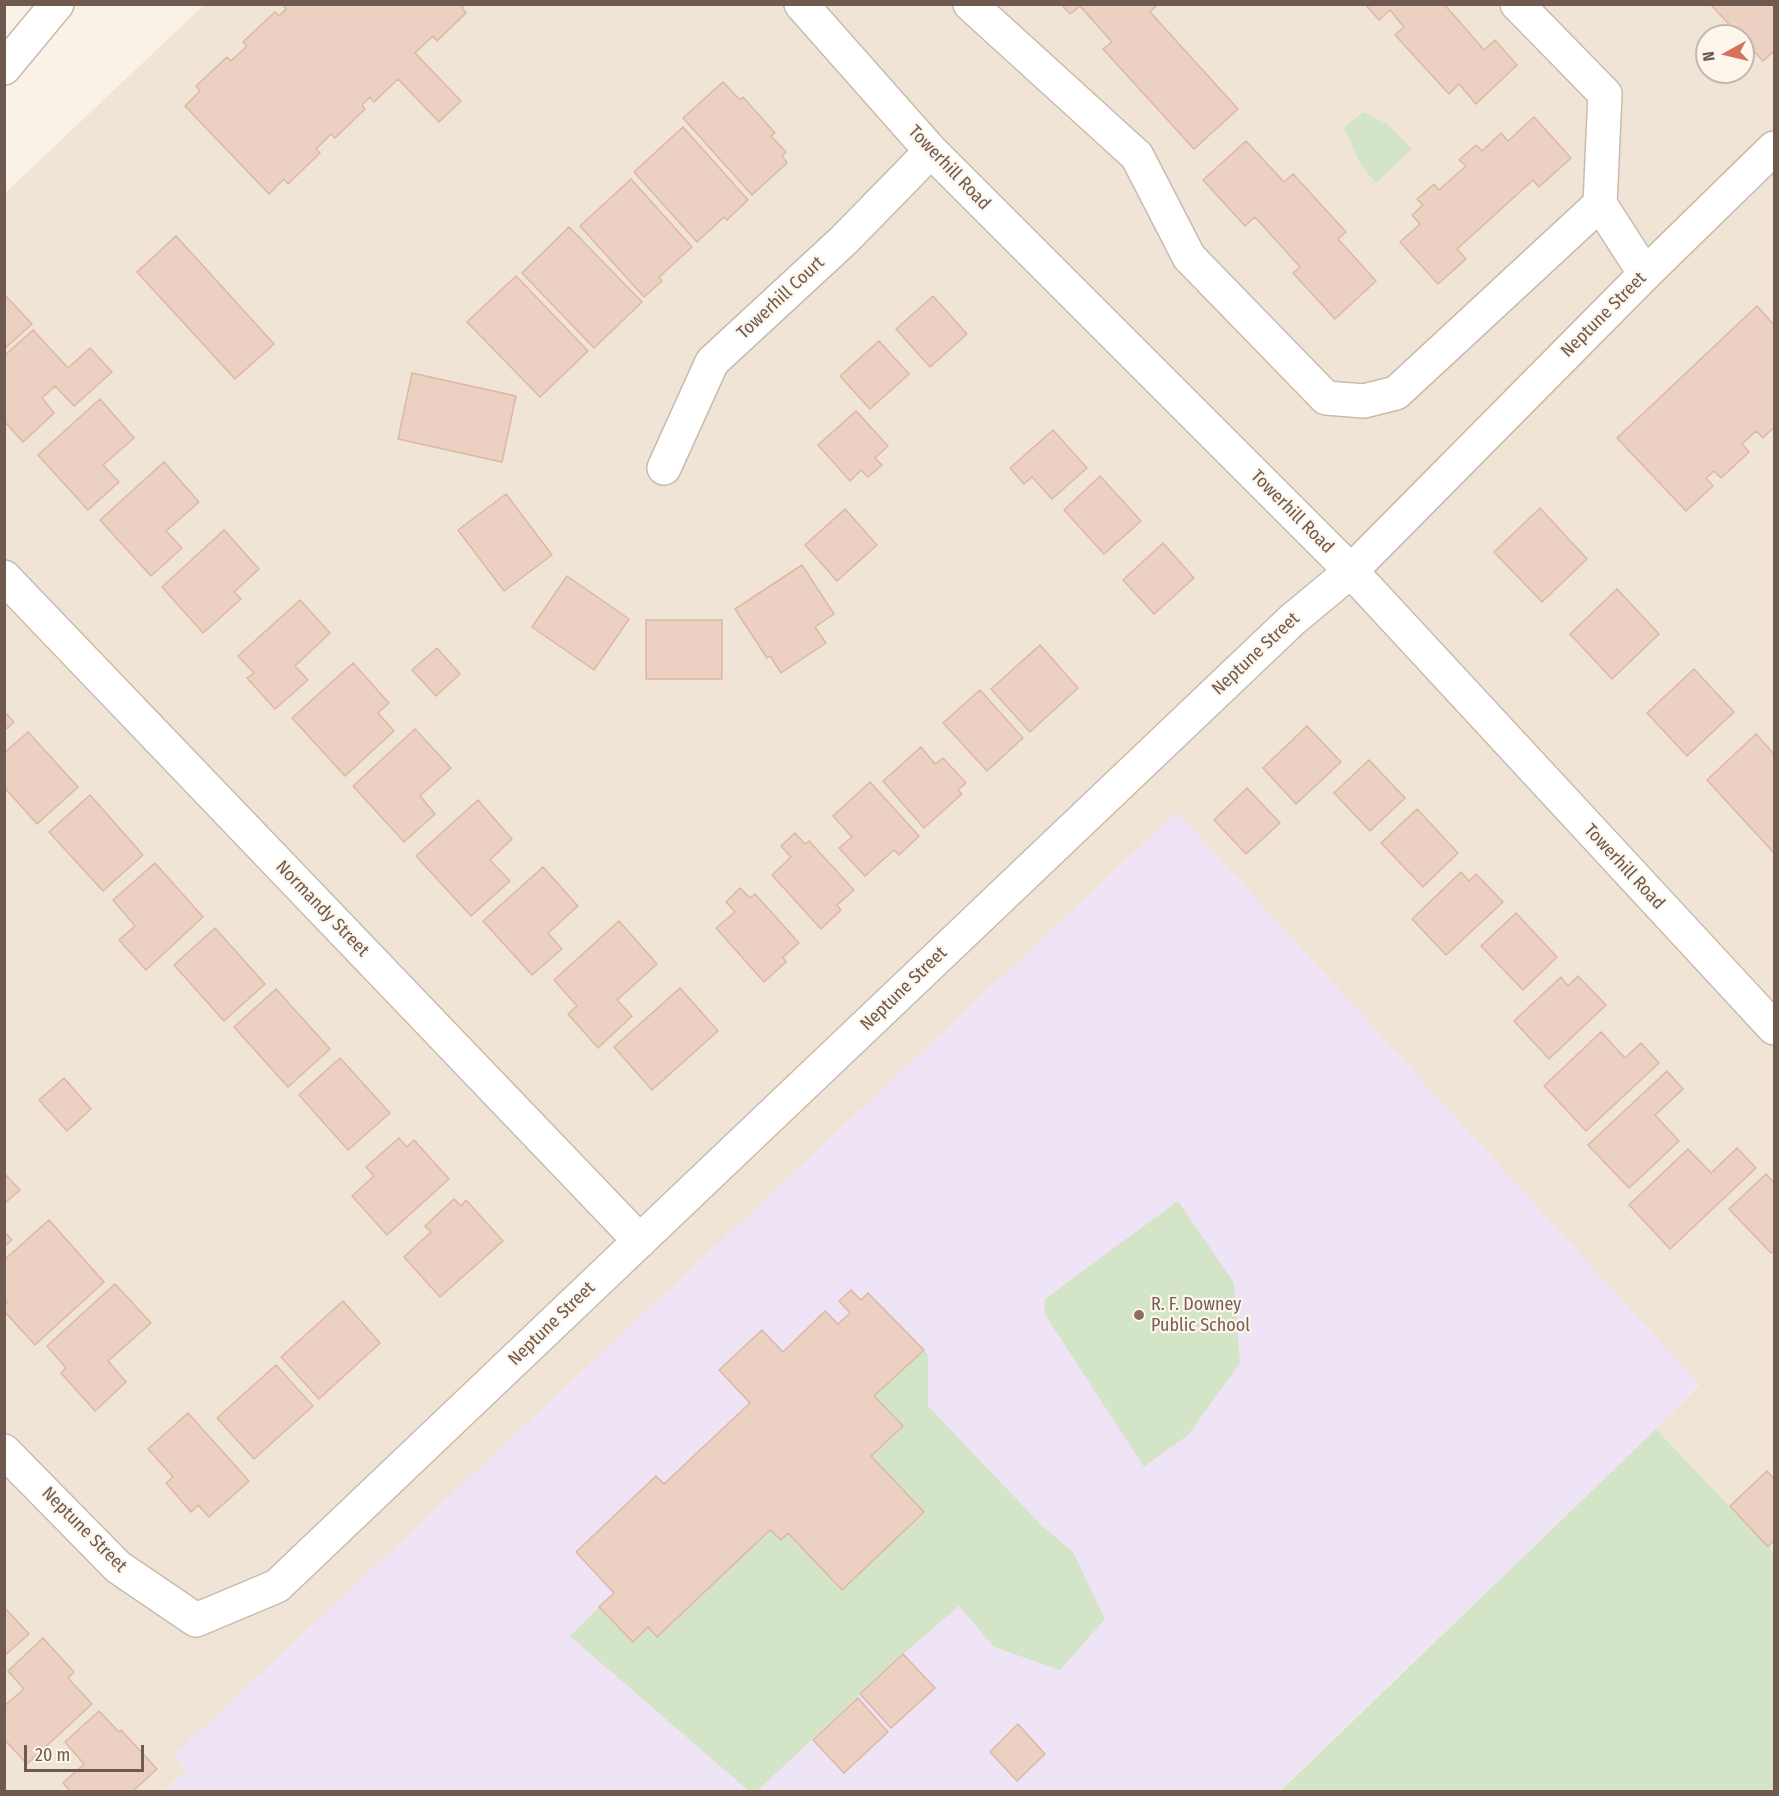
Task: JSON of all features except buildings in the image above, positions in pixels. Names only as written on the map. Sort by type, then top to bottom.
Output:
[{"type":"street","points":[[4,68],[57,4]]},
{"type":"street","name":"Towerhill Road","points":[[801,4],[931,151],[1351,571],[1774,1028]]},
{"type":"street","points":[[970,4],[1137,156],[1189,257],[1326,398],[1364,401],[1396,393],[1600,204]]},
{"type":"street","points":[[1517,4],[1605,94],[1600,204],[1645,274]]},
{"type":"street","name":"Neptune Street","points":[[4,1450],[118,1567],[196,1620],[277,1586],[1292,620],[1351,571],[1645,274],[1774,148]]},
{"type":"street","name":"Towerhill Court","points":[[664,468],[712,362],[844,240],[931,151]]},
{"type":"street","name":"Normandy Street","points":[[4,577],[640,1241]]},
{"type":"shaded area","points":[[204,5],[1774,5],[1774,1553],[1656,1429],[1699,1385],[1177,812],[175,1755],[186,1771],[164,1791],[5,1792],[5,193]]},
{"type":"shaded area","name":"R. F. Downey Public School","points":[[1177,812],[1699,1384],[1656,1429],[1279,1791],[164,1792],[186,1771],[174,1755]]},
{"type":"green space","points":[[1363,112],[1386,123],[1412,149],[1376,183],[1361,165],[1344,128]]},
{"type":"green space","points":[[1178,1201],[1234,1283],[1240,1363],[1188,1435],[1144,1467],[1044,1313],[1045,1299]]},
{"type":"green space","points":[[924,1350],[928,1355],[928,1406],[1042,1526],[1073,1552],[1105,1619],[1060,1670],[994,1647],[959,1606],[903,1654],[756,1792],[749,1791],[570,1636],[599,1607],[632,1642],[648,1627],[657,1637],[770,1530],[781,1540],[788,1533],[842,1589],[924,1512],[871,1456],[903,1426],[874,1396]]},
{"type":"green space","points":[[1656,1429],[1774,1553],[1774,1791],[1279,1792]]},
{"type":"place","name":"R. F. Downey Public School","points":[[1139,1315]]}]
